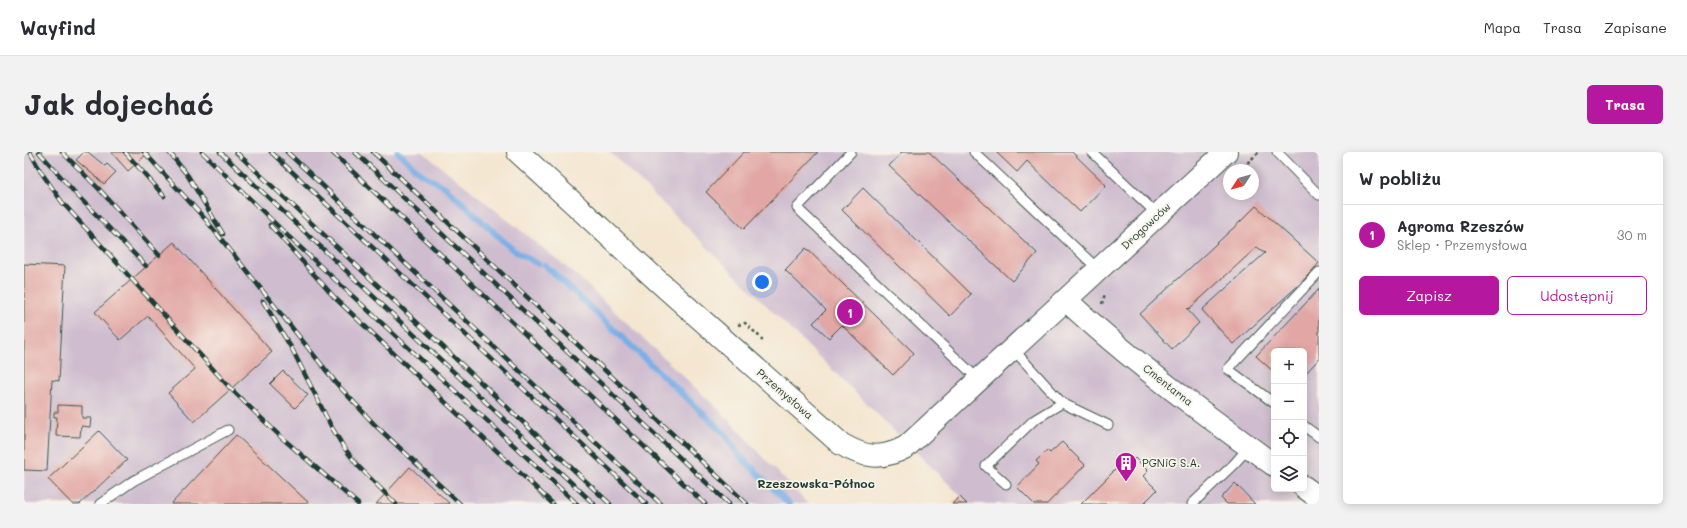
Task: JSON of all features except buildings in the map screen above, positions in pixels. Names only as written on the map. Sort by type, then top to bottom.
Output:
[{"type":"street","name":"Przemysłowa","points":[[518,152],[735,350],[841,444],[853,451],[875,456],[885,456],[906,447],[1066,300]]},
{"type":"street","name":"Drogowców","points":[[1066,300],[1226,152]]},
{"type":"street","name":"Cmentarna","points":[[1066,300],[1101,332],[1271,463]]},
{"type":"street","points":[[1307,489],[1319,498]]},
{"type":"lane","points":[[851,152],[797,208],[979,380]]},
{"type":"lane","points":[[974,152],[1099,270]]},
{"type":"lane","points":[[1092,152],[1158,215]]},
{"type":"lane","points":[[1277,152],[1319,195]]},
{"type":"lane","points":[[1271,401],[1228,369],[1319,272]]},
{"type":"lane","points":[[1013,349],[1062,403],[1108,425]]},
{"type":"lane","points":[[1006,484],[986,466],[1034,420],[1062,403]]},
{"type":"lane","points":[[1307,428],[1319,437]]},
{"type":"lane","points":[[100,504],[134,481],[228,430]]},
{"type":"lane","points":[[1192,504],[1250,447]]},
{"type":"path","points":[[1246,164],[1259,152]]},
{"type":"path","points":[[1102,306],[1102,300],[1106,292]]},
{"type":"shaded area","points":[[24,152],[84,152],[76,160],[115,172],[107,164],[105,166],[88,152],[423,152],[575,274],[720,411],[808,504],[450,504],[410,467],[376,504],[80,504],[126,460],[99,431],[48,479],[72,504],[24,504],[24,470],[47,471],[52,380],[59,380],[65,267],[24,264]],"holes":[[[174,242],[272,352],[231,389],[148,316],[120,340],[95,312]],[[58,405],[82,406],[82,418],[91,419],[90,427],[81,426],[80,437],[56,436],[57,417],[54,417],[54,413],[58,412]]]},
{"type":"shaded area","points":[[610,152],[1319,152],[1319,504],[969,504]]},
{"type":"waterway","points":[[398,152],[420,173],[445,187],[513,250],[538,264]]},
{"type":"waterway","points":[[545,265],[724,433],[737,453],[789,504]]},
{"type":"railway","points":[[30,152],[41,172],[62,202],[231,389],[281,437],[358,504]]},
{"type":"railway","points":[[39,152],[76,194],[146,266]]},
{"type":"railway","points":[[62,152],[99,189],[159,255]]},
{"type":"railway","points":[[125,152],[164,196]]},
{"type":"railway","points":[[144,152],[206,220],[337,384],[375,425],[460,504]]},
{"type":"railway","points":[[169,152],[188,176],[223,234]]},
{"type":"railway","points":[[202,152],[289,237],[577,504]]},
{"type":"railway","points":[[220,152],[594,504]]},
{"type":"railway","points":[[236,152],[610,504]]},
{"type":"railway","points":[[271,152],[646,504]]},
{"type":"railway","points":[[287,152],[661,504]]},
{"type":"railway","points":[[332,152],[705,504]]},
{"type":"railway","points":[[355,152],[729,504]]},
{"type":"railway","points":[[373,152],[747,504]]},
{"type":"railway","points":[[270,225],[334,297],[553,504]]},
{"type":"railway","points":[[263,301],[292,349],[331,426],[343,446],[358,466],[396,504]]},
{"type":"place","name":"Agroma Rzeszów","points":[[850,312]]},
{"type":"place","name":"PGNiG S.A.","points":[[1126,482]]},
{"type":"district","name":"Rzeszowska-Północ","points":[[816,484]]}]
